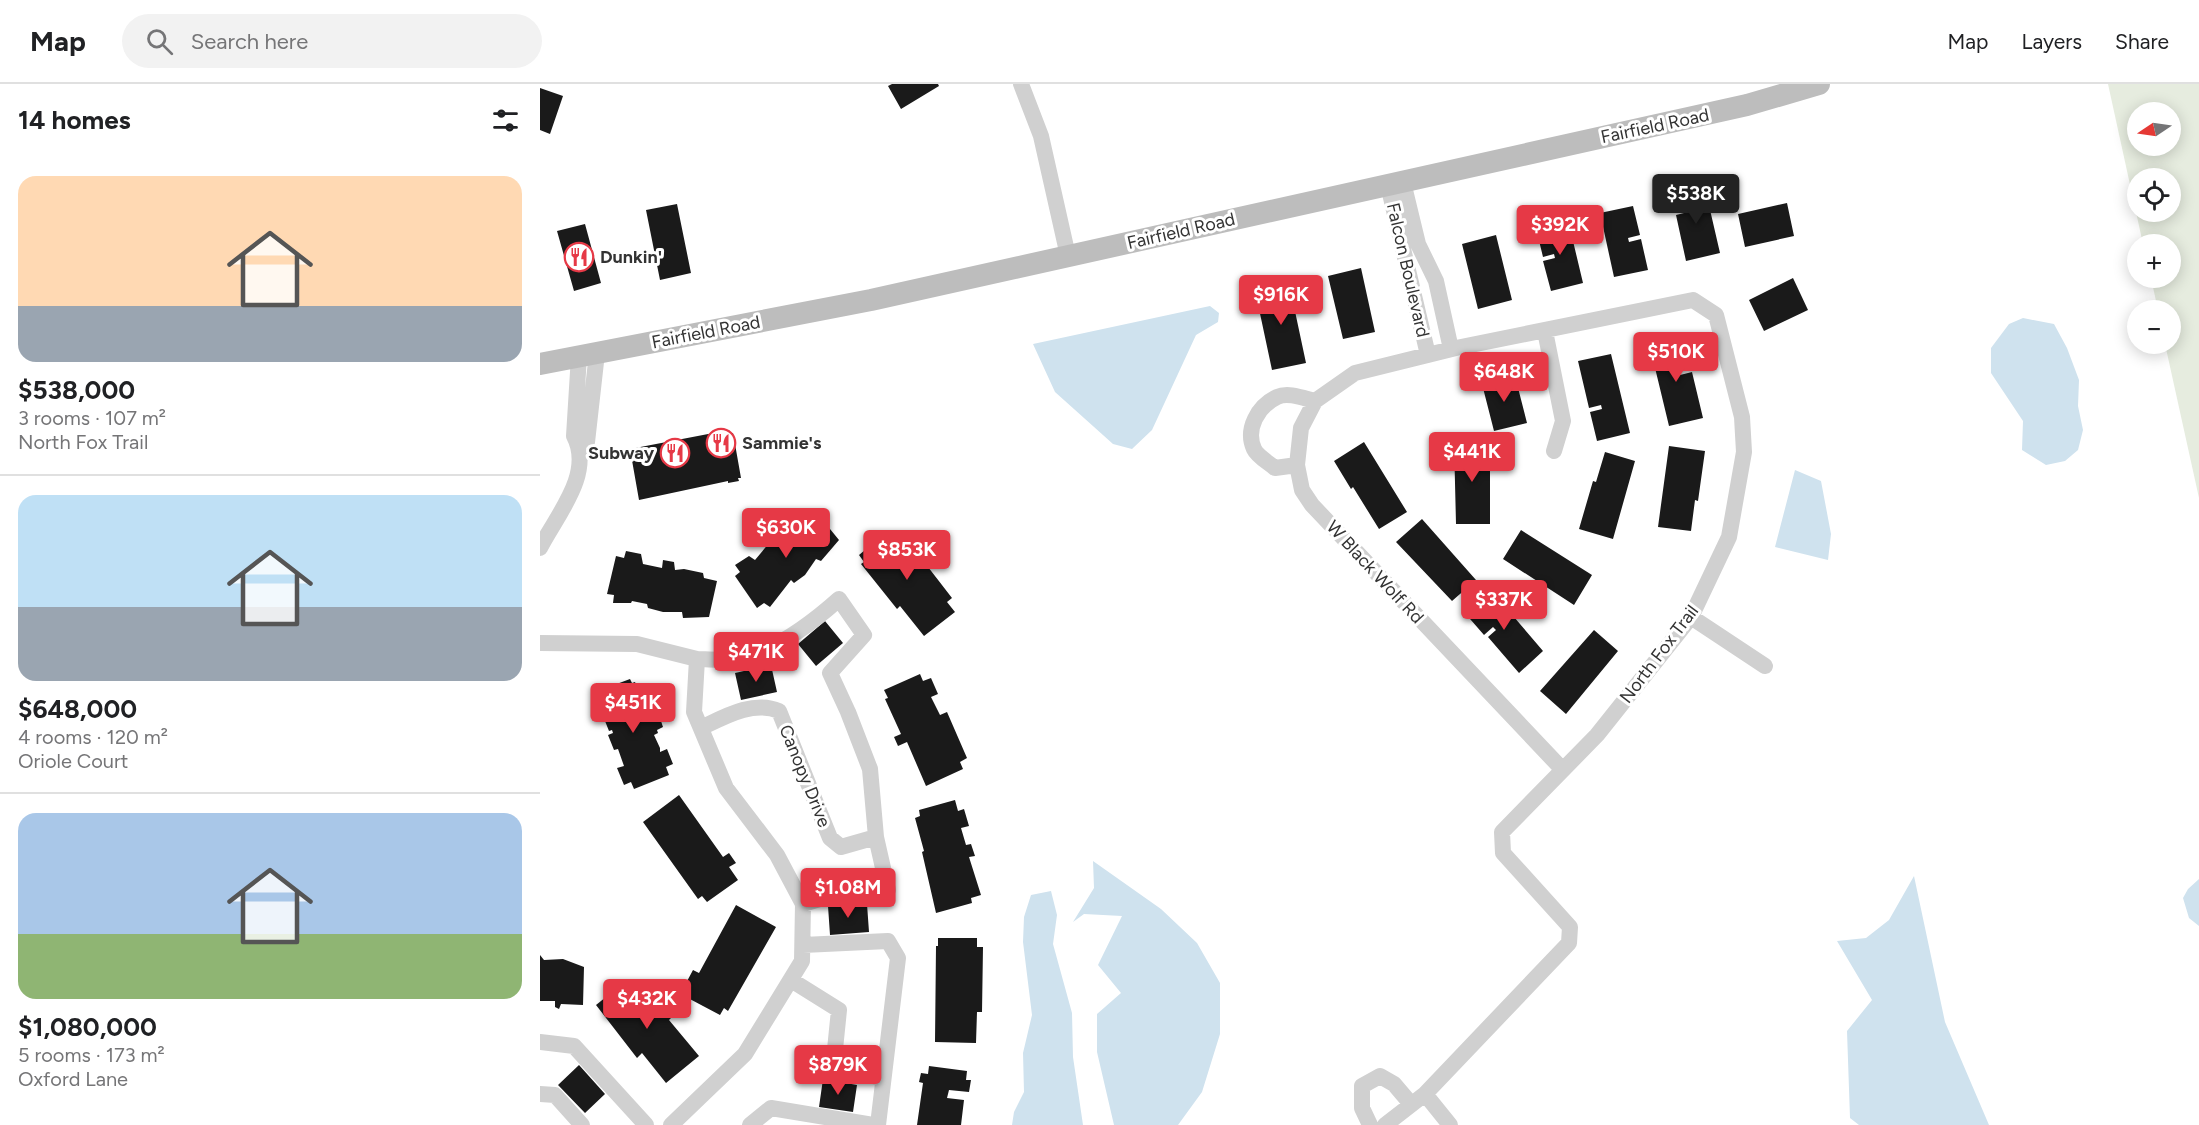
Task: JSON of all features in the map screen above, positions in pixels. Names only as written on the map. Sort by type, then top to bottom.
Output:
[{"type":"street","points":[[1021,84],[1041,136],[1068,256]]},
{"type":"street","name":"Fairfield Road","points":[[540,364],[872,300],[1747,105],[1790,88],[1819,84]]},
{"type":"street","name":"Falcon Boulevard","points":[[1396,183],[1418,244],[1436,281],[1451,349]]},
{"type":"street","name":"Falcon Boulevard","points":[[1396,183],[1423,356]]},
{"type":"street","name":"North Fox Trail","points":[[1315,401],[1355,373],[1451,349],[1693,300],[1716,315],[1742,417],[1744,452],[1729,537],[1691,617],[1597,735],[1502,832],[1503,853],[1570,927],[1569,943],[1425,1094],[1385,1125]]},
{"type":"street","points":[[1545,331],[1563,421],[1554,451]]},
{"type":"street","points":[[540,548],[568,500],[576,475],[580,448],[587,442],[588,355]]},
{"type":"street","points":[[1294,396],[1315,401],[1301,428],[1297,465],[1275,468],[1254,451],[1249,430],[1256,415],[1277,398],[1294,396]]},
{"type":"street","name":"W Black Wolf Rd","points":[[1297,465],[1302,490],[1312,505],[1562,769]]},
{"type":"street","points":[[540,644],[637,644],[697,659],[735,659],[778,644],[812,623],[839,599],[864,635],[830,673],[870,769],[876,837],[888,890],[836,894],[804,904]]},
{"type":"street","points":[[1691,617],[1765,666]]},
{"type":"street","points":[[671,1125],[745,1054],[802,961],[804,904],[777,855],[726,788],[694,712],[697,659]]},
{"type":"street","name":"Canopy Drive","points":[[700,728],[734,712],[768,706],[779,711],[830,838],[841,846],[876,837]]},
{"type":"street","points":[[802,945],[888,940],[898,958],[878,1125]]},
{"type":"street","points":[[791,980],[839,1010],[833,1069],[884,1078]]},
{"type":"street","points":[[540,1042],[574,1046],[646,1125]]},
{"type":"street","points":[[1370,1125],[1362,1108],[1362,1086],[1380,1076],[1394,1084],[1411,1104]]},
{"type":"street","points":[[540,1094],[555,1095],[582,1125]]},
{"type":"street","points":[[1425,1094],[1450,1125]]},
{"type":"street","points":[[750,1125],[771,1108],[873,1125]]},
{"type":"shaded area","points":[[2108,84],[2199,84],[2199,498],[2167,354],[2181,354],[2181,300],[2156,300],[2153,288],[2181,288],[2181,234],[2141,234],[2138,222],[2181,222],[2181,168],[2127,168],[2127,171]]},
{"type":"water","points":[[1210,306],[1219,313],[1218,322],[1196,335],[1152,430],[1132,449],[1113,444],[1055,392],[1033,344]]},
{"type":"water","points":[[2023,318],[2054,324],[2067,348],[2079,380],[2078,406],[2083,430],[2078,450],[2065,461],[2046,465],[2022,450],[2023,421],[1991,373],[1991,348],[2009,324]]},
{"type":"water","points":[[1795,470],[1821,481],[1831,534],[1828,560],[1775,547]]},
{"type":"water","points":[[1093,861],[1161,909],[1197,943],[1220,983],[1220,1034],[1202,1092],[1178,1125],[1114,1125],[1097,1052],[1097,1014],[1121,993],[1098,965],[1122,916],[1084,914],[1073,922],[1094,888]]},
{"type":"water","points":[[1914,876],[1945,1022],[1989,1125],[1859,1125],[1850,1118],[1847,1031],[1872,1000],[1837,941],[1866,938],[1889,920]]},
{"type":"water","points":[[2199,879],[2199,926],[2189,918],[2183,898],[2188,889]]},
{"type":"water","points":[[1051,891],[1057,915],[1053,944],[1072,1013],[1073,1057],[1083,1125],[1012,1125],[1014,1112],[1024,1092],[1023,1053],[1032,1015],[1023,942],[1024,917],[1031,895]]},
{"type":"building","points":[[892,84],[938,84],[939,86],[901,109],[888,86]]},
{"type":"building","points":[[540,88],[563,96],[550,134],[540,130]]},
{"type":"building","points":[[1705,188],[1720,253],[1686,261],[1676,215],[1688,212],[1687,208],[1676,210],[1672,196]]},
{"type":"building","points":[[1787,203],[1794,236],[1745,247],[1738,214]]},
{"type":"building","points":[[677,204],[691,273],[660,280],[646,210]]},
{"type":"building","points":[[1633,206],[1640,235],[1628,238],[1629,242],[1641,239],[1648,270],[1614,277],[1600,213]]},
{"type":"building","points":[[1568,220],[1583,283],[1551,291],[1543,261],[1555,258],[1554,254],[1543,257],[1536,228]]},
{"type":"building","name":"Dunkin'","points":[[585,224],[601,283],[574,291],[557,231]]},
{"type":"building","points":[[1496,235],[1512,300],[1478,309],[1462,244]]},
{"type":"building","points":[[1361,268],[1375,332],[1343,339],[1328,276]]},
{"type":"building","points":[[1793,278],[1808,310],[1764,331],[1749,300]]},
{"type":"building","points":[[1289,283],[1306,363],[1272,370],[1255,290]]},
{"type":"building","points":[[1684,339],[1691,368],[1679,371],[1680,375],[1692,372],[1703,418],[1669,426],[1650,347]]},
{"type":"building","points":[[1611,354],[1630,433],[1597,441],[1590,412],[1602,409],[1601,405],[1589,408],[1578,361]]},
{"type":"building","points":[[1515,376],[1527,423],[1494,431],[1482,384]]},
{"type":"building","points":[[729,430],[730,434],[733,433],[741,478],[738,478],[739,481],[728,483],[728,481],[639,500],[630,449]]},
{"type":"building","points":[[1364,442],[1407,512],[1379,529],[1334,461]]},
{"type":"building","points":[[1454,442],[1490,442],[1490,524],[1456,524]]},
{"type":"building","points":[[1669,446],[1705,451],[1691,531],[1658,527]]},
{"type":"building","points":[[1605,452],[1635,461],[1613,539],[1579,529],[1593,481],[1596,482]]},
{"type":"building","points":[[812,511],[821,518],[839,540],[821,561],[816,559],[805,575],[794,583],[791,580],[770,607],[764,603],[757,608],[735,576],[740,572],[735,565],[749,556],[755,560],[770,542]]},
{"type":"building","points":[[1422,519],[1476,580],[1452,601],[1396,542]]},
{"type":"building","points":[[889,530],[895,537],[901,532],[952,598],[947,602],[955,612],[924,636],[900,606],[897,609],[861,564],[864,562],[859,555]]},
{"type":"building","points":[[1521,530],[1592,575],[1574,605],[1503,559]]},
{"type":"building","points":[[626,551],[641,554],[643,564],[662,568],[663,560],[674,562],[675,570],[684,569],[703,573],[704,578],[717,581],[709,617],[683,618],[682,612],[663,612],[648,608],[647,604],[632,601],[631,603],[613,603],[614,595],[607,594],[616,556],[624,558]]},
{"type":"building","points":[[1490,589],[1543,651],[1519,673],[1488,637],[1496,630],[1493,627],[1484,635],[1464,612]]},
{"type":"building","points":[[825,621],[843,643],[816,666],[798,644]]},
{"type":"building","points":[[1594,630],[1618,651],[1566,714],[1540,691]]},
{"type":"building","points":[[771,665],[777,692],[741,700],[735,673]]},
{"type":"building","points":[[920,674],[923,681],[931,678],[938,694],[931,697],[940,715],[947,712],[967,758],[960,762],[963,769],[926,786],[907,742],[898,746],[894,737],[901,734],[885,699],[888,698],[884,690]]},
{"type":"building","points":[[630,679],[632,683],[635,682],[640,694],[644,693],[647,701],[641,704],[648,718],[652,717],[654,720],[660,718],[663,727],[654,735],[660,752],[667,749],[673,764],[666,767],[669,775],[634,789],[631,782],[624,785],[617,768],[624,766],[618,749],[614,750],[608,735],[613,733],[612,730],[609,731],[605,721],[609,719],[608,716],[601,719],[598,711],[601,710],[596,697],[600,696],[598,691]]},
{"type":"building","points":[[679,795],[723,857],[729,853],[736,863],[729,867],[738,880],[707,902],[702,896],[698,899],[643,822]]},
{"type":"building","points":[[955,800],[958,811],[964,809],[969,826],[961,828],[966,845],[971,844],[975,856],[969,857],[981,895],[971,898],[972,903],[936,913],[915,818],[920,816],[919,810]]},
{"type":"building","points":[[867,904],[869,932],[830,935],[828,906]]},
{"type":"building","points":[[736,905],[776,927],[728,1011],[724,1008],[720,1015],[686,997],[691,988],[685,985],[693,970],[699,973]]},
{"type":"building","points":[[938,938],[977,938],[977,947],[983,947],[982,1012],[977,1012],[976,1043],[935,1042]]},
{"type":"building","points":[[540,955],[544,960],[563,959],[584,967],[583,1005],[561,1004],[559,1009],[555,1007],[555,1001],[540,1001]]},
{"type":"building","points":[[626,981],[630,986],[637,981],[648,994],[644,997],[656,1012],[662,1007],[671,1018],[669,1020],[699,1056],[666,1083],[642,1053],[637,1058],[596,1005]]},
{"type":"building","points":[[579,1065],[605,1094],[585,1113],[558,1085]]},
{"type":"building","points":[[929,1066],[967,1071],[966,1080],[971,1080],[969,1092],[949,1090],[947,1098],[964,1100],[961,1125],[917,1125],[923,1083],[919,1082],[921,1073],[928,1074]]},
{"type":"building","points":[[823,1079],[857,1085],[853,1112],[819,1107]]},
{"type":"place","name":"Dunkin'","points":[[579,257]]},
{"type":"place","name":"Sammie's","points":[[721,443]]},
{"type":"place","name":"Subway","points":[[675,453]]}]
